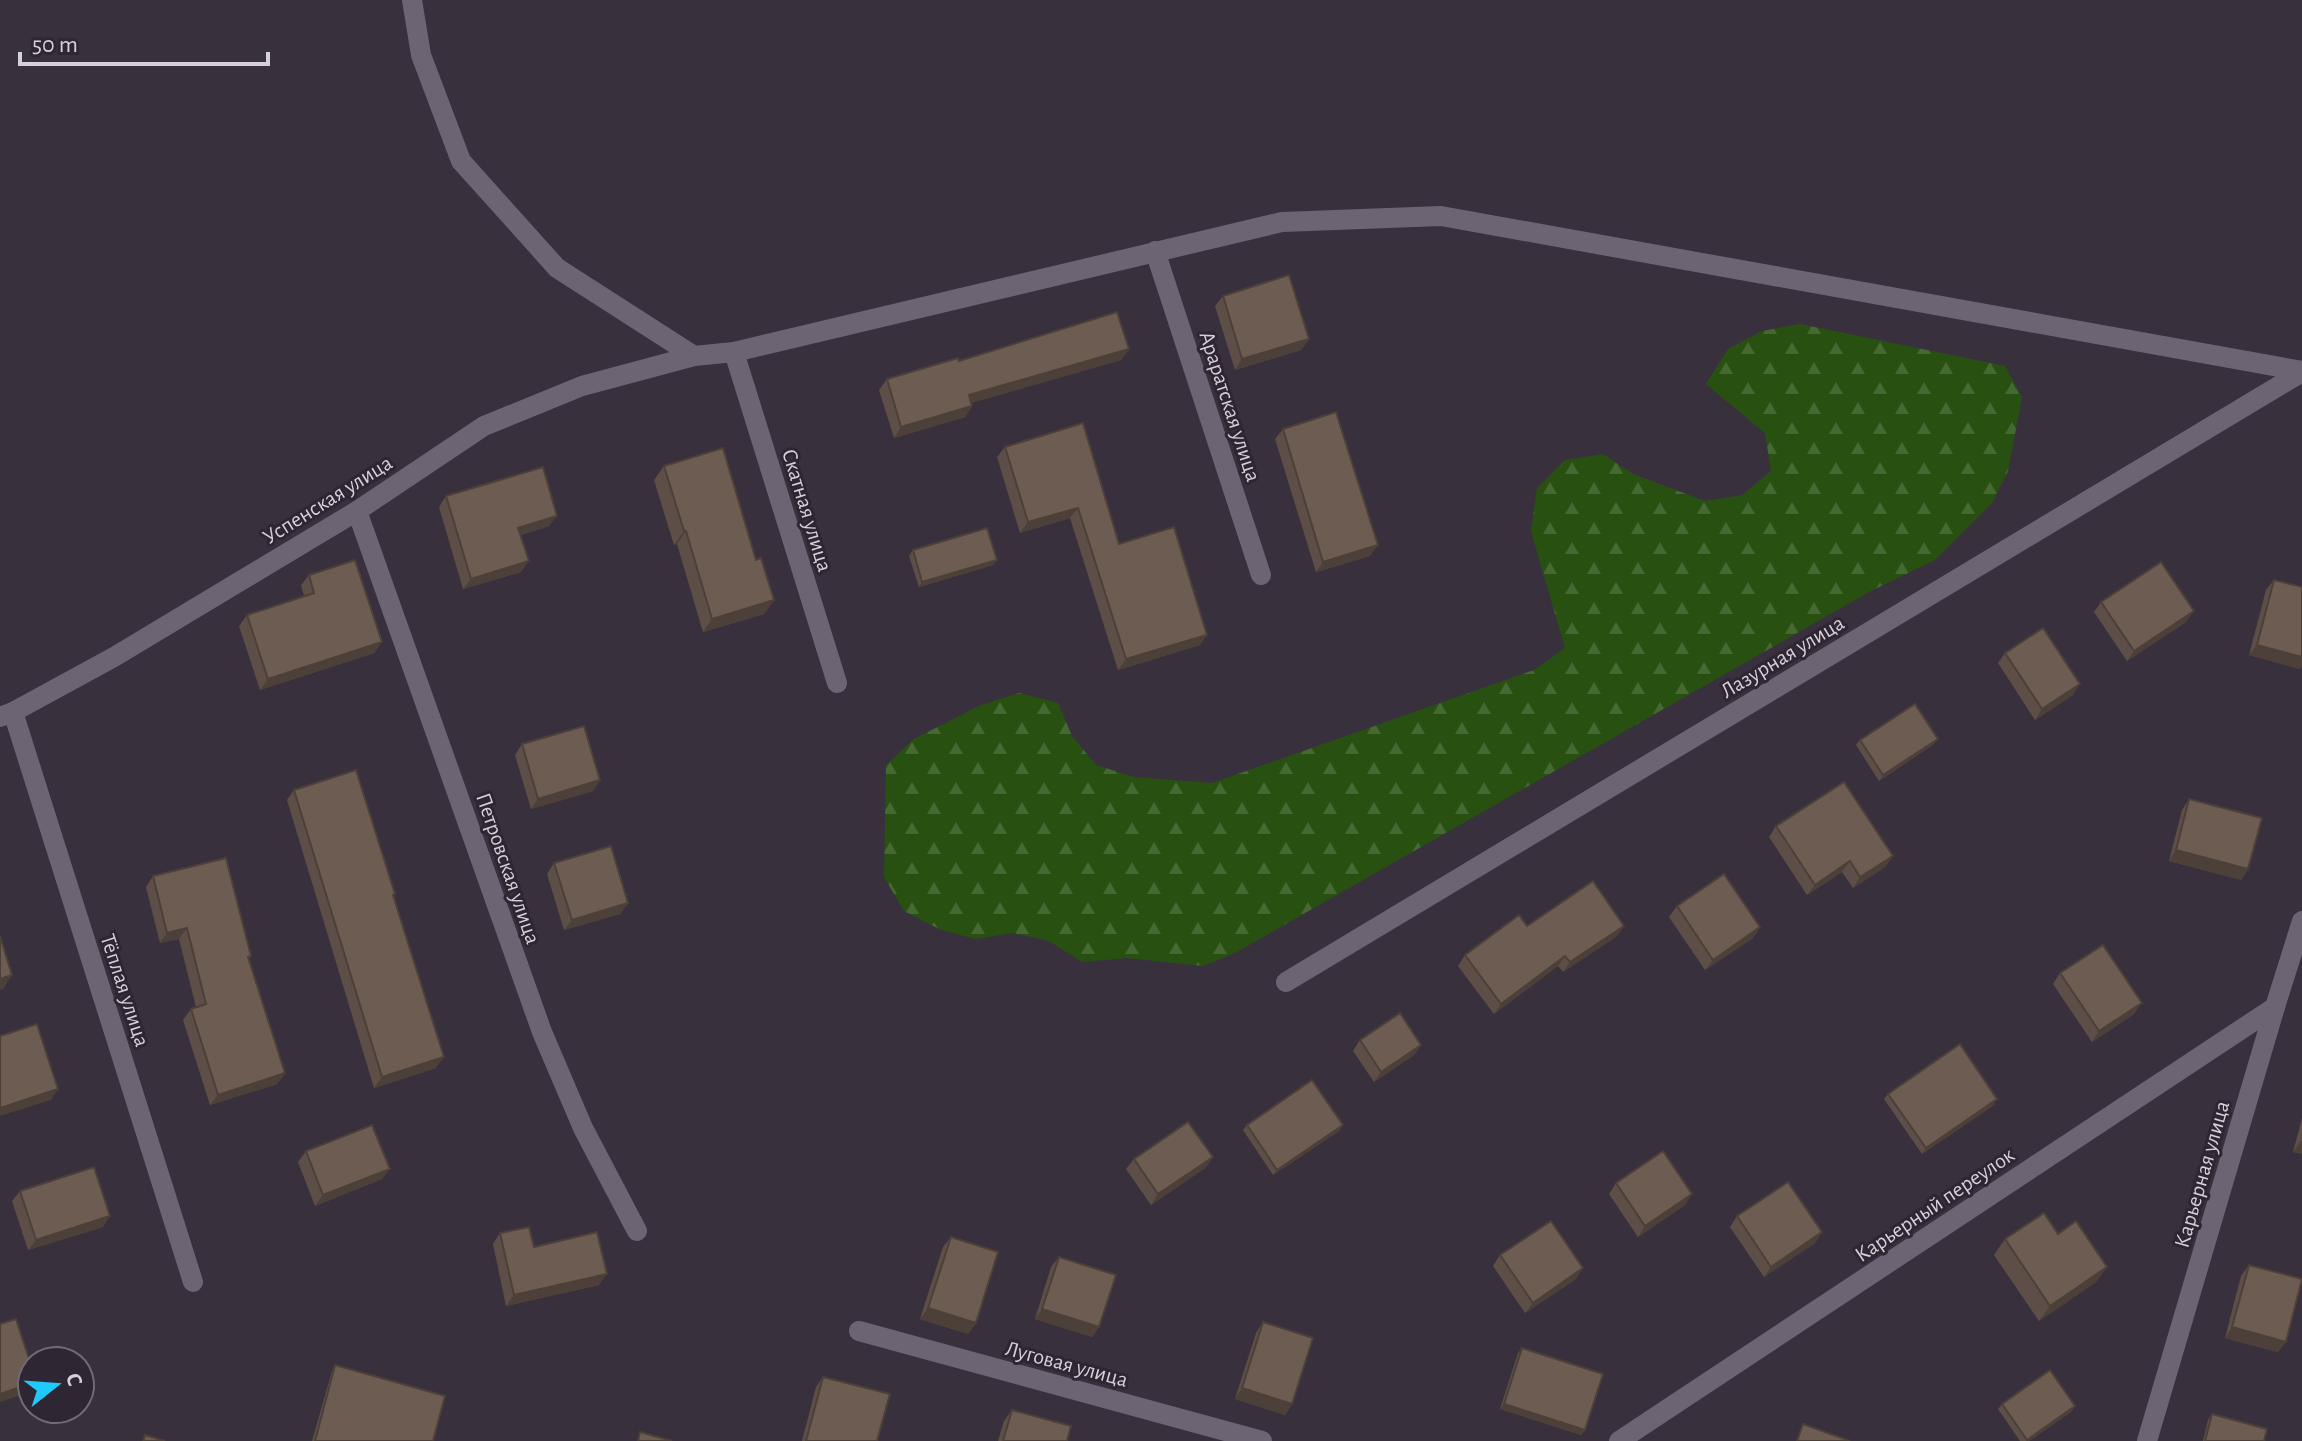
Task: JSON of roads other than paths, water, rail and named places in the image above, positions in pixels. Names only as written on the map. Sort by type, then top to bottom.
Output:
[{"type":"street","points":[[412,0],[421,55],[461,161],[557,268],[694,356]]},
{"type":"street","name":"Успенская улица","points":[[7,714],[114,657],[357,511],[484,426],[582,386],[694,356],[734,352],[1282,222],[1441,216],[2302,371]]},
{"type":"street","name":"Араратская улица","points":[[1155,251],[1261,575]]},
{"type":"street","name":"Скатная улица","points":[[734,352],[837,683]]},
{"type":"street","name":"Лазурная улица","points":[[1286,982],[2302,371]]},
{"type":"street","name":"Петровская улица","points":[[357,511],[542,1032],[583,1128],[637,1231]]},
{"type":"street","name":"Тёплая улица","points":[[7,714],[193,1282]]},
{"type":"street","name":"Карьерная улица","points":[[2147,1441],[2302,921]]},
{"type":"street","name":"Карьерный переулок","points":[[1619,1441],[2275,1007]]},
{"type":"street","name":"Луговая улица","points":[[859,1331],[1262,1441]]}]
